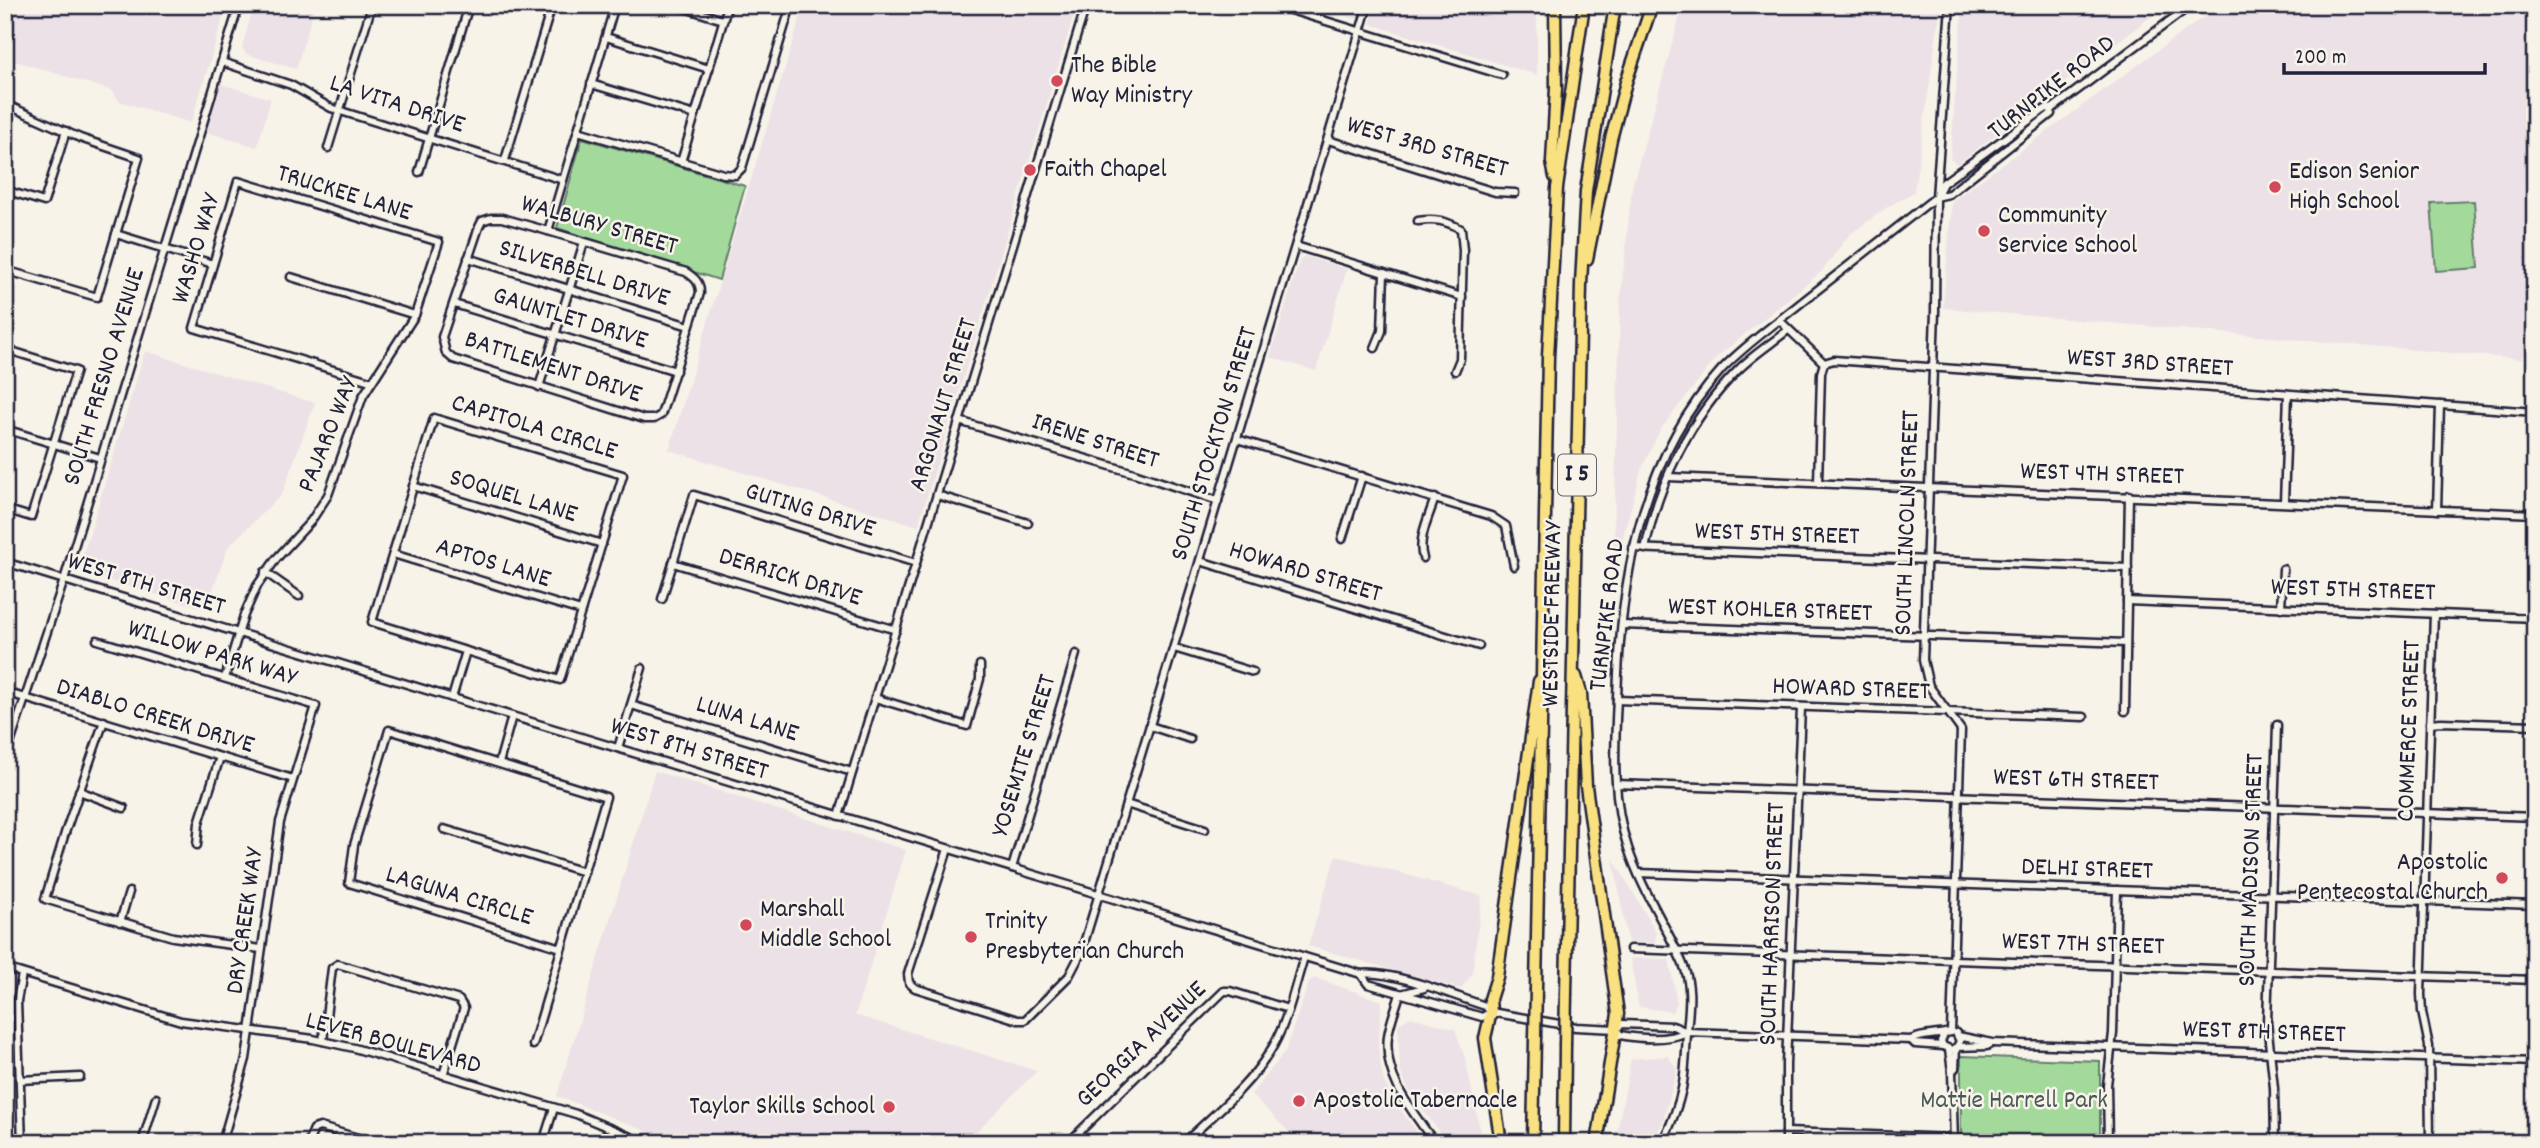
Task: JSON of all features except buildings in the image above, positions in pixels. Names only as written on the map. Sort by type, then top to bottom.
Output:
[{"type":"highway","points":[[1555,5],[1556,88],[1552,162],[1557,188]]},
{"type":"highway","name":"WESTSIDE FREEWAY","points":[[1533,1143],[1548,357],[1557,188],[1584,5]]},
{"type":"highway","name":"WESTSIDE FREEWAY","points":[[1564,1143],[1581,284],[1586,191],[1615,5]]},
{"type":"highway","points":[[1581,284],[1611,139],[1626,82],[1652,5]]},
{"type":"highway","points":[[1573,666],[1581,693],[1586,786],[1618,1014],[1597,1143]]},
{"type":"highway","points":[[1501,1143],[1485,1038],[1490,999],[1497,977],[1536,689],[1543,670]]},
{"type":"street","name":"SOUTH FRESNO AVENUE","points":[[5,758],[64,580],[239,5]]},
{"type":"street","points":[[328,148],[372,5]]},
{"type":"street","points":[[419,172],[469,5]]},
{"type":"street","points":[[505,160],[552,5]]},
{"type":"street","points":[[548,230],[615,5]]},
{"type":"street","points":[[675,5],[723,20]]},
{"type":"street","points":[[681,162],[728,5]]},
{"type":"street","points":[[578,131],[723,174],[734,174],[742,168],[792,5]]},
{"type":"street","name":"ARGONAUT STREET","points":[[839,816],[1086,5]]},
{"type":"street","points":[[1274,5],[1502,75]]},
{"type":"street","name":"SOUTH STOCKTON STREET","points":[[948,849],[908,974],[909,983],[915,988],[1018,1020],[1030,1017],[1073,971],[1081,953],[1368,5]]},
{"type":"street","name":"SOUTH LINCOLN STREET","points":[[1950,5],[1936,197],[1924,635],[1925,675],[1929,686],[1961,730],[1951,1032]]},
{"type":"street","name":"TURNPIKE ROAD","points":[[1936,197],[1949,194],[2051,114],[2052,109],[2191,5]]},
{"type":"street","points":[[606,37],[709,69]]},
{"type":"street","name":"LA VITA DRIVE","points":[[222,62],[288,83],[340,111],[563,180]]},
{"type":"street","points":[[591,84],[695,115]]},
{"type":"street","points":[[5,104],[101,146],[139,158],[97,297],[5,270]]},
{"type":"street","name":"TURNPIKE ROAD","points":[[1662,1143],[1682,1096],[1686,1072],[1689,990],[1687,975],[1638,873],[1621,826],[1616,784],[1617,700],[1622,625],[1633,548],[1651,485],[1683,421],[1723,369],[1740,352],[1936,197],[1944,183],[2046,108],[2052,109]]},
{"type":"street","points":[[5,190],[44,202],[66,131]]},
{"type":"street","name":"WEST 3RD STREET","points":[[1328,141],[1495,192],[1515,193]]},
{"type":"street","name":"TRUCKEE LANE","points":[[238,181],[439,243]]},
{"type":"street","name":"WASHO WAY","points":[[238,181],[194,328],[370,381]]},
{"type":"street","name":"WALBURY STREET","points":[[468,258],[482,221],[502,218],[686,272],[700,284],[700,293],[689,326]]},
{"type":"street","points":[[1418,221],[1433,218],[1447,221],[1461,229],[1460,359],[1455,371]]},
{"type":"street","points":[[116,234],[213,264]]},
{"type":"street","points":[[539,387],[584,242]]},
{"type":"street","name":"PAJARO WAY","points":[[225,678],[250,601],[265,572],[312,521],[328,495],[357,410],[370,381],[415,315],[439,243]]},
{"type":"street","points":[[1296,246],[1462,297]]},
{"type":"street","points":[[454,304],[468,258]]},
{"type":"street","name":"SILVERBELL DRIVE","points":[[468,258],[689,326]]},
{"type":"street","points":[[1376,348],[1382,331],[1384,273]]},
{"type":"street","points":[[291,277],[415,315]]},
{"type":"street","name":"GAUNTLET DRIVE","points":[[454,304],[676,371]]},
{"type":"street","name":"BATTLEMENT DRIVE","points":[[454,304],[442,337],[443,346],[453,359],[645,419],[654,419],[661,415],[676,371]]},
{"type":"street","points":[[1779,320],[1824,363],[1821,373],[1818,483]]},
{"type":"street","points":[[676,371],[689,326]]},
{"type":"street","points":[[1645,549],[1668,477],[1689,432],[1714,397],[1741,367],[1788,330]]},
{"type":"street","points":[[5,349],[76,371],[31,517],[5,509]]},
{"type":"street","name":"WEST 3RD STREET","points":[[1824,363],[1834,360],[2535,412]]},
{"type":"street","points":[[2284,502],[2288,394]]},
{"type":"street","points":[[2437,510],[2440,405]]},
{"type":"street","name":"CAPITOLA CIRCLE","points":[[434,418],[623,475],[602,544],[560,680],[372,622],[434,418]]},
{"type":"street","name":"IRENE STREET","points":[[959,421],[1218,501]]},
{"type":"street","points":[[5,429],[100,458]]},
{"type":"street","points":[[1237,439],[1491,516],[1506,526],[1514,566]]},
{"type":"street","points":[[1342,539],[1362,476]]},
{"type":"street","name":"WEST 4TH STREET","points":[[1668,477],[2535,514]]},
{"type":"street","name":"SOQUEL LANE","points":[[413,486],[602,544]]},
{"type":"street","name":"GUTING DRIVE","points":[[673,563],[694,495],[916,563]]},
{"type":"street","points":[[937,495],[1028,523]]},
{"type":"street","points":[[2125,711],[2129,495]]},
{"type":"street","points":[[1423,558],[1423,537],[1435,498]]},
{"type":"street","name":"WEST 5TH STREET","points":[[1633,548],[2128,568]]},
{"type":"street","name":"APTOS LANE","points":[[393,554],[581,611]]},
{"type":"street","name":"HOWARD STREET","points":[[1200,561],[1479,646]]},
{"type":"street","name":"WEST 8TH STREET","points":[[5,562],[1304,957],[1361,974],[1373,972],[1429,988],[1485,1006],[1490,1012],[1576,1027],[1616,1029],[1622,1024],[1674,1026],[1687,1032],[1911,1040],[1916,1037],[1944,1035]]},
{"type":"street","points":[[662,599],[673,563]]},
{"type":"street","name":"DERRICK DRIVE","points":[[673,563],[896,630]]},
{"type":"street","points":[[2281,608],[2283,569]]},
{"type":"street","points":[[265,572],[299,596]]},
{"type":"street","name":"WEST 5TH STREET","points":[[2127,601],[2535,618]]},
{"type":"street","name":"COMMERCE STREET","points":[[2430,1143],[2429,1043],[2422,1012],[2421,976],[2434,614]]},
{"type":"street","name":"WEST KOHLER STREET","points":[[1622,625],[2126,643]]},
{"type":"street","name":"WILLOW PARK WAY","points":[[97,640],[316,706]]},
{"type":"street","points":[[1174,648],[1253,672]]},
{"type":"street","points":[[452,698],[466,651]]},
{"type":"street","name":"YOSEMITE STREET","points":[[1012,868],[1076,654]]},
{"type":"street","points":[[875,698],[967,726],[980,679],[980,664]]},
{"type":"street","points":[[618,748],[642,668]]},
{"type":"street","name":"DIABLO CREEK DRIVE","points":[[5,692],[293,779]]},
{"type":"street","name":"HOWARD STREET","points":[[1617,700],[2084,717]]},
{"type":"street","name":"LUNA LANE","points":[[631,705],[852,772]]},
{"type":"street","name":"DRY CREEK WAY","points":[[222,1143],[241,1080],[250,1030],[276,839],[316,706]]},
{"type":"street","name":"SOUTH HARRISON STREET","points":[[1786,1143],[1801,708]]},
{"type":"street","points":[[499,763],[512,716]]},
{"type":"street","points":[[104,722],[45,899],[173,937],[261,949]]},
{"type":"street","points":[[2430,723],[2535,725]]},
{"type":"street","name":"SOUTH MADISON STREET","points":[[2275,1143],[2274,1088],[2267,1022],[2277,725]]},
{"type":"street","points":[[1150,726],[1190,738]]},
{"type":"street","name":"LAGUNA CIRCLE","points":[[390,730],[499,763],[606,797],[561,948],[348,883],[354,845],[390,730]]},
{"type":"street","points":[[197,845],[199,822],[220,757]]},
{"type":"street","name":"WEST 6TH STREET","points":[[1616,784],[2535,817]]},
{"type":"street","points":[[79,791],[124,808]]},
{"type":"street","points":[[1126,804],[1205,828]]},
{"type":"street","points":[[444,829],[584,872]]},
{"type":"street","name":"DELHI STREET","points":[[1638,873],[2535,905]]},
{"type":"street","points":[[2108,1143],[2107,1085],[2112,1047],[2116,890]]},
{"type":"street","points":[[120,922],[129,892]]},
{"type":"street","points":[[533,1045],[561,948]]},
{"type":"street","name":"WEST 7TH STREET","points":[[1630,949],[2535,980]]},
{"type":"street","points":[[1184,1143],[1259,1067],[1279,1036],[1304,957]]},
{"type":"street","points":[[323,1041],[332,968],[338,964],[463,1003],[464,1008],[443,1075]]},
{"type":"street","name":"LEVER BOULEVARD","points":[[5,968],[173,1019],[323,1041],[554,1108],[609,1126],[645,1143]]},
{"type":"street","points":[[22,974],[17,1001],[22,1143]]},
{"type":"street","name":"WEST 8TH STREET","points":[[1361,974],[1368,984],[1400,994],[1482,1017],[1490,1012]]},
{"type":"street","points":[[1383,975],[1400,994]]},
{"type":"street","points":[[1400,994],[1418,988],[1429,988]]},
{"type":"street","name":"GEORGIA AVENUE","points":[[1068,1143],[1220,994],[1230,991],[1288,1009]]},
{"type":"street","points":[[1400,994],[1388,1036],[1389,1064],[1399,1090],[1435,1143]]},
{"type":"street","name":"WEST 8TH STREET","points":[[1616,1029],[1620,1034],[1628,1036],[1673,1038],[1687,1032]]},
{"type":"street","points":[[1951,1032],[1958,1035],[1960,1041],[1951,1048],[1941,1041],[1944,1035],[1951,1032]]},
{"type":"street","name":"WEST 8TH STREET","points":[[1958,1035],[1992,1043],[2534,1062]]},
{"type":"street","name":"WEST 8TH STREET","points":[[1911,1040],[1915,1044],[1951,1048],[1987,1046],[1992,1043]]},
{"type":"street","points":[[1786,1132],[1954,1140],[1951,1048]]},
{"type":"street","points":[[20,1080],[80,1077]]},
{"type":"street","points":[[142,1143],[156,1098]]},
{"type":"street","points":[[543,1143],[554,1108]]},
{"type":"street","points":[[308,1143],[314,1129],[320,1127],[375,1143]]},
{"type":"shaded area","points":[[5,5],[227,5],[191,123],[119,101],[113,91],[5,58]]},
{"type":"shaded area","points":[[254,5],[315,5],[296,69],[246,54],[242,47]]},
{"type":"shaded area","points":[[804,5],[1077,5],[918,526],[669,450]]},
{"type":"shaded area","points":[[1309,5],[1360,5],[1356,19]]},
{"type":"shaded area","points":[[1376,5],[1537,5],[1537,75],[1370,24]]},
{"type":"shaded area","points":[[1683,5],[1939,5],[1940,10],[1914,192],[1886,208],[1849,235],[1821,272],[1717,357],[1660,430],[1641,470],[1613,574],[1620,304],[1632,187]]},
{"type":"shaded area","points":[[1963,5],[2166,5],[1957,164],[1950,159]]},
{"type":"shaded area","name":"Edison Senior High School","points":[[2220,5],[2530,5],[2535,45],[2535,404],[2528,404],[2531,360],[1943,308],[1952,201]]},
{"type":"shaded area","points":[[221,84],[271,99],[257,147],[206,132]]},
{"type":"shaded area","points":[[1305,256],[1347,269],[1316,371],[1270,357],[1300,259]]},
{"type":"shaded area","points":[[145,351],[315,403],[282,494],[228,547],[206,609],[83,573],[80,565]]},
{"type":"shaded area","name":"Marshall Middle School","points":[[655,771],[906,850],[855,1015],[1037,1071],[965,1143],[677,1143],[557,1096]]},
{"type":"shaded area","points":[[1336,855],[1482,896],[1472,974],[1461,989],[1308,946]]},
{"type":"shaded area","points":[[1613,858],[1656,932],[1655,943],[1628,942]]},
{"type":"shaded area","points":[[1630,958],[1669,959],[1677,1003],[1672,1012],[1639,1007]]},
{"type":"shaded area","points":[[1315,978],[1382,1001],[1378,1046],[1383,1079],[1394,1101],[1425,1143],[1297,1140],[1251,1094],[1285,1052],[1309,982]]},
{"type":"shaded area","points":[[1411,1017],[1455,1029],[1465,1058],[1483,1143],[1447,1143],[1408,1089],[1400,1071],[1398,1024]]},
{"type":"shaded area","points":[[1668,1056],[1677,1070],[1663,1121],[1652,1143],[1615,1143],[1631,1059]]},
{"type":"green space","points":[[582,138],[745,186],[719,280],[557,228]]},
{"type":"green space","points":[[2474,201],[2479,268],[2436,271],[2431,203]]},
{"type":"green space","name":"Mattie Harrell Park","points":[[1961,1056],[2100,1061],[2100,1143],[1961,1143]]},
{"type":"place","name":"The Bible Way Ministry","points":[[1057,81]]},
{"type":"place","name":"Faith Chapel","points":[[1030,170]]},
{"type":"place","name":"Edison Senior High School","points":[[2275,187]]},
{"type":"place","name":"Community Service School","points":[[1984,231]]},
{"type":"place","name":"Apostolic Pentecostal Church","points":[[2502,878]]},
{"type":"place","name":"Marshall Middle School","points":[[746,925]]},
{"type":"place","name":"Trinity Presbyterian Church","points":[[971,937]]},
{"type":"place","name":"Apostolic Tabernacle","points":[[1299,1101]]},
{"type":"place","name":"Taylor Skills School","points":[[889,1107]]}]
